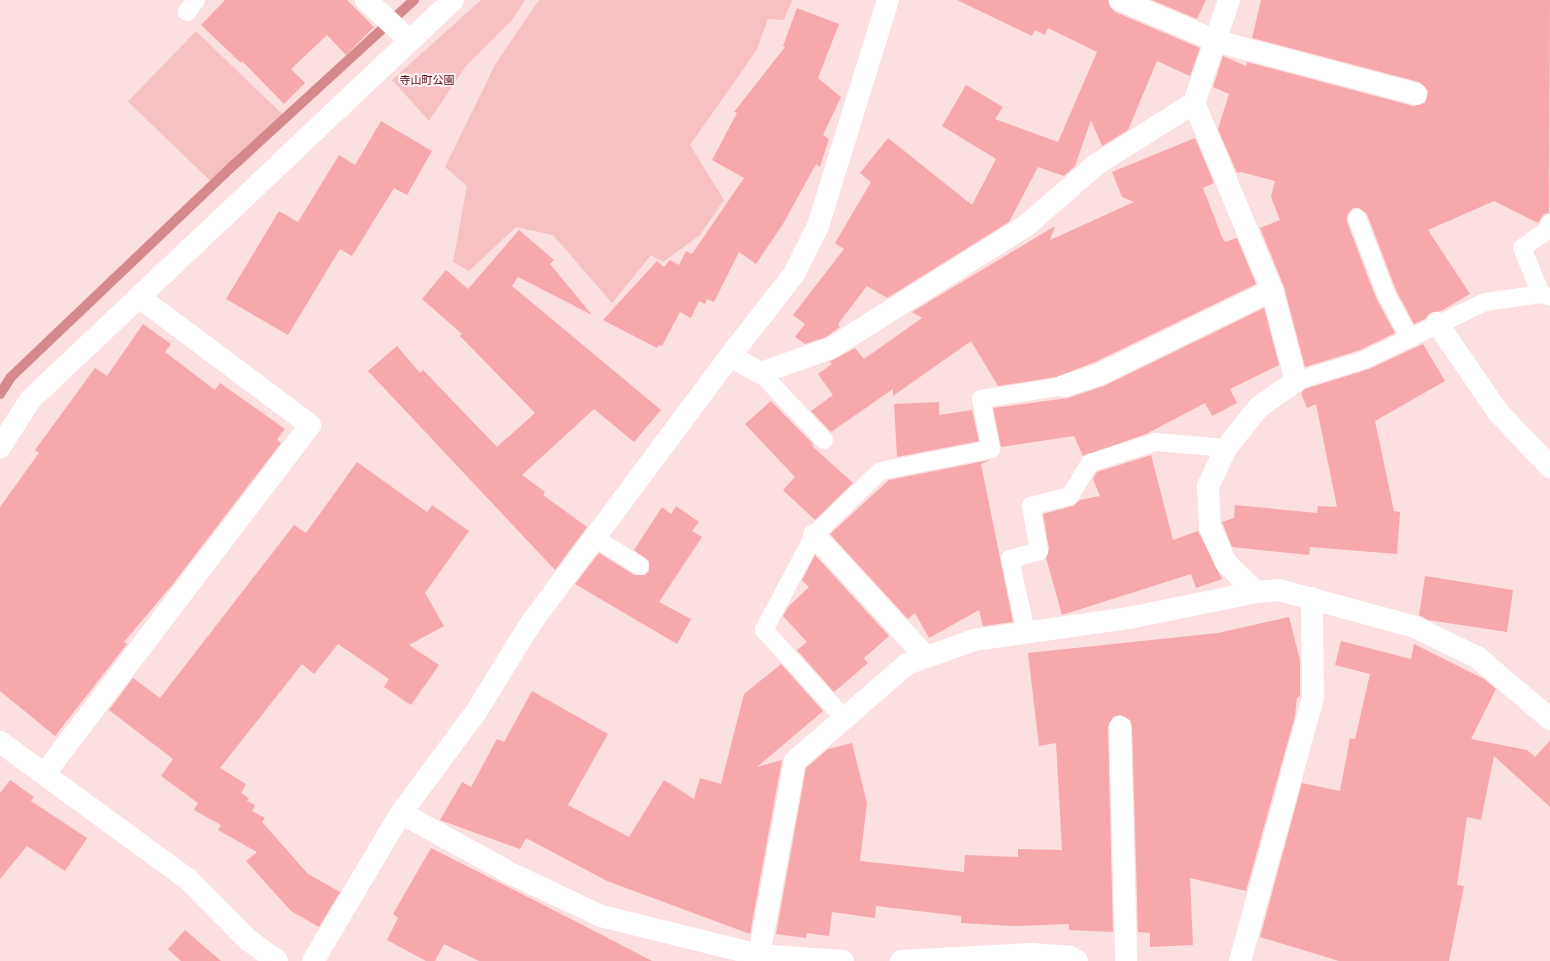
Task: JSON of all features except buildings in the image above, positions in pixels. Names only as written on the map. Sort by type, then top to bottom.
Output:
[{"type":"street","points":[[366,0],[409,40]]},
{"type":"street","points":[[0,447],[30,400],[140,298],[409,40],[453,0]]},
{"type":"street","points":[[313,961],[401,813],[476,712],[531,623],[593,537],[794,274],[818,226],[888,0]]},
{"type":"street","points":[[1120,0],[1216,41],[1416,94]]},
{"type":"street","points":[[730,356],[761,373],[831,348],[1027,225],[1097,164],[1194,102],[1230,0]]},
{"type":"street","points":[[1194,102],[1272,290],[1296,381],[1259,407],[1226,448],[1208,486],[1210,527],[1226,563],[1256,592]]},
{"type":"street","points":[[1064,386],[1100,374],[1272,290]]},
{"type":"street","points":[[45,774],[310,425],[140,298]]},
{"type":"street","points":[[1437,323],[1498,412],[1550,467]]},
{"type":"street","points":[[814,535],[926,657]]},
{"type":"street","points":[[759,955],[795,761],[842,717],[907,664],[974,640],[1129,618],[1256,592],[1279,590],[1414,627],[1477,657],[1550,719]]},
{"type":"street","points":[[1240,961],[1313,698],[1312,598]]},
{"type":"street","points":[[1120,727],[1126,961]]},
{"type":"street","points":[[0,742],[188,879],[247,939],[277,961]]},
{"type":"street","points":[[401,813],[514,875],[601,916],[711,952],[843,961]]},
{"type":"street","points":[[901,961],[1031,954],[1070,957],[1077,961]]},
{"type":"lane","points":[[1357,218],[1386,294],[1409,337]]},
{"type":"lane","points":[[1296,381],[1364,360],[1437,323],[1485,302],[1545,296],[1522,248],[1546,231],[1550,223]]},
{"type":"lane","points":[[761,373],[824,440]]},
{"type":"lane","points":[[842,717],[764,630],[814,535],[880,471],[991,449],[981,399],[1064,386]]},
{"type":"lane","points":[[1026,632],[1010,559],[1039,551],[1031,506],[1070,496],[1090,463],[1156,442],[1226,448]]},
{"type":"lane","points":[[593,537],[640,566]]},
{"type":"green space","name":"寺山町公園","points":[[481,0],[525,0],[512,20],[466,66],[429,121],[392,80]]},
{"type":"green space","points":[[539,0],[792,0],[784,20],[768,19],[756,51],[690,145],[724,200],[700,235],[663,262],[651,255],[612,303],[553,235],[516,227],[469,271],[453,262],[467,186],[445,167],[496,63]]},
{"type":"green space","points":[[196,31],[282,114],[214,185],[128,101]]},
{"type":"waterway","points":[[0,394],[11,377],[235,164],[414,0]]}]
